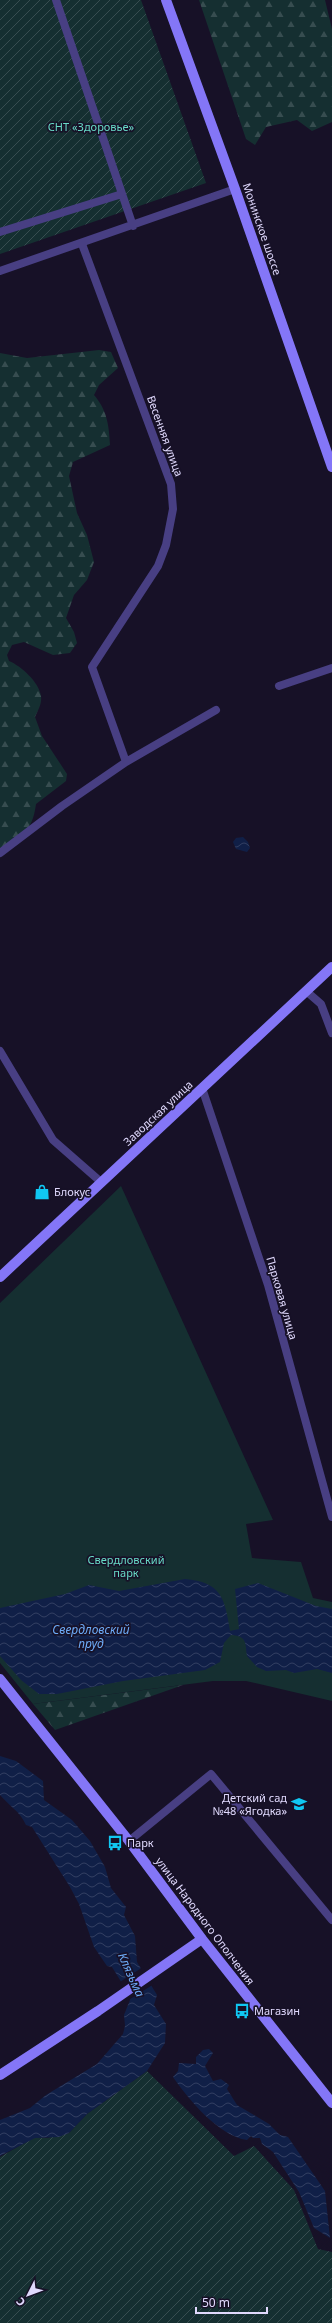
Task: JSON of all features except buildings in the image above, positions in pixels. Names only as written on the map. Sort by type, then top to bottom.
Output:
[{"type":"street","points":[[56,0],[133,226]]},
{"type":"street","name":"Монинское шоссе","points":[[166,0],[235,189],[332,467]]},
{"type":"street","points":[[0,271],[82,244],[235,189]]},
{"type":"street","points":[[0,232],[122,194]]},
{"type":"street","name":"Весенняя улица","points":[[82,244],[171,484],[173,509],[166,545],[158,566],[92,667],[126,762]]},
{"type":"street","points":[[279,686],[332,668]]},
{"type":"street","points":[[0,853],[62,806],[126,762],[216,710]]},
{"type":"street","name":"Заводская улица","points":[[0,1277],[332,966]]},
{"type":"street","points":[[306,991],[321,1004],[332,1033]]},
{"type":"street","points":[[0,1051],[53,1140],[101,1182]]},
{"type":"street","name":"Парковая улица","points":[[202,1088],[268,1284],[332,1517]]},
{"type":"street","name":"улица Народного Ополчения","points":[[0,1679],[129,1842],[202,1939],[332,2103]]},
{"type":"street","points":[[129,1842],[211,1774],[332,1920]]},
{"type":"street","points":[[0,2075],[98,2011],[202,1939]]},
{"type":"green space","name":"СНТ «Здоровье»","points":[[0,0],[141,0],[206,183],[0,254]]},
{"type":"green space","points":[[199,0],[325,0],[332,29],[332,122],[312,131],[297,120],[266,127],[255,145],[246,139]]},
{"type":"green space","points":[[99,350],[111,352],[118,368],[99,385],[94,395],[105,412],[110,445],[73,462],[69,476],[77,513],[87,535],[94,562],[87,580],[74,595],[66,618],[74,632],[77,643],[70,653],[53,655],[24,642],[12,645],[7,655],[9,661],[14,663],[29,675],[40,691],[41,702],[35,717],[42,736],[67,774],[66,781],[36,804],[29,827],[20,836],[0,850],[0,353],[27,358]]},
{"type":"green space","name":"Свердловский парк","points":[[121,1186],[273,1520],[246,1524],[252,1558],[301,1562],[313,1598],[332,1602],[332,1701],[246,1681],[213,1681],[33,1704],[0,1663],[0,1303]]},
{"type":"green space","points":[[183,1685],[55,1730],[33,1704]]},
{"type":"green space","points":[[147,2071],[234,2156],[254,2146],[294,2190],[318,2249],[332,2252],[332,2323],[0,2323],[0,2157],[35,2137],[47,2138],[69,2133],[87,2114]]},
{"type":"water","points":[[243,837],[248,842],[250,848],[247,852],[236,849],[233,842],[236,838]]},
{"type":"water","name":"Свердловский пруд","points":[[185,1579],[207,1584],[214,1588],[223,1601],[226,1609],[230,1631],[239,1629],[235,1589],[258,1583],[316,1606],[332,1609],[332,1673],[317,1669],[294,1673],[286,1670],[266,1671],[257,1667],[247,1656],[245,1641],[240,1637],[231,1635],[224,1643],[220,1662],[205,1670],[123,1681],[57,1694],[39,1694],[21,1680],[0,1656],[0,1608],[65,1594],[89,1585],[119,1591]]},
{"type":"water","name":"Клязьма","points":[[0,1756],[16,1761],[43,1781],[44,1800],[72,1820],[90,1841],[105,1867],[111,1888],[126,1907],[124,1915],[135,1936],[137,1962],[157,1995],[154,2005],[166,2024],[165,2043],[147,2071],[87,2114],[69,2133],[59,2137],[35,2138],[0,2156],[0,2120],[30,2108],[46,2095],[97,2064],[123,2034],[125,2026],[124,2015],[130,2000],[128,1993],[112,1967],[107,1966],[94,1947],[79,1904],[32,1827],[26,1825],[18,1812],[0,1795]]},
{"type":"water","points":[[209,2049],[213,2053],[205,2066],[213,2081],[221,2079],[229,2085],[227,2089],[237,2105],[269,2124],[280,2135],[288,2137],[325,2191],[330,2238],[314,2228],[299,2192],[273,2152],[262,2144],[260,2138],[253,2138],[251,2136],[247,2140],[226,2132],[196,2106],[173,2077],[178,2071],[179,2063],[196,2064],[196,2057],[203,2050]]},
{"type":"pier","points":[[143,1967],[154,1984],[127,2001],[126,1994],[120,1982]]},
{"type":"place","name":"Блокус","points":[[42,1192]]},
{"type":"place","name":"Детский сад №48 «Ягодка»","points":[[299,1804]]},
{"type":"place","name":"Парк","points":[[115,1843]]},
{"type":"place","name":"Магазин","points":[[242,2011]]}]
